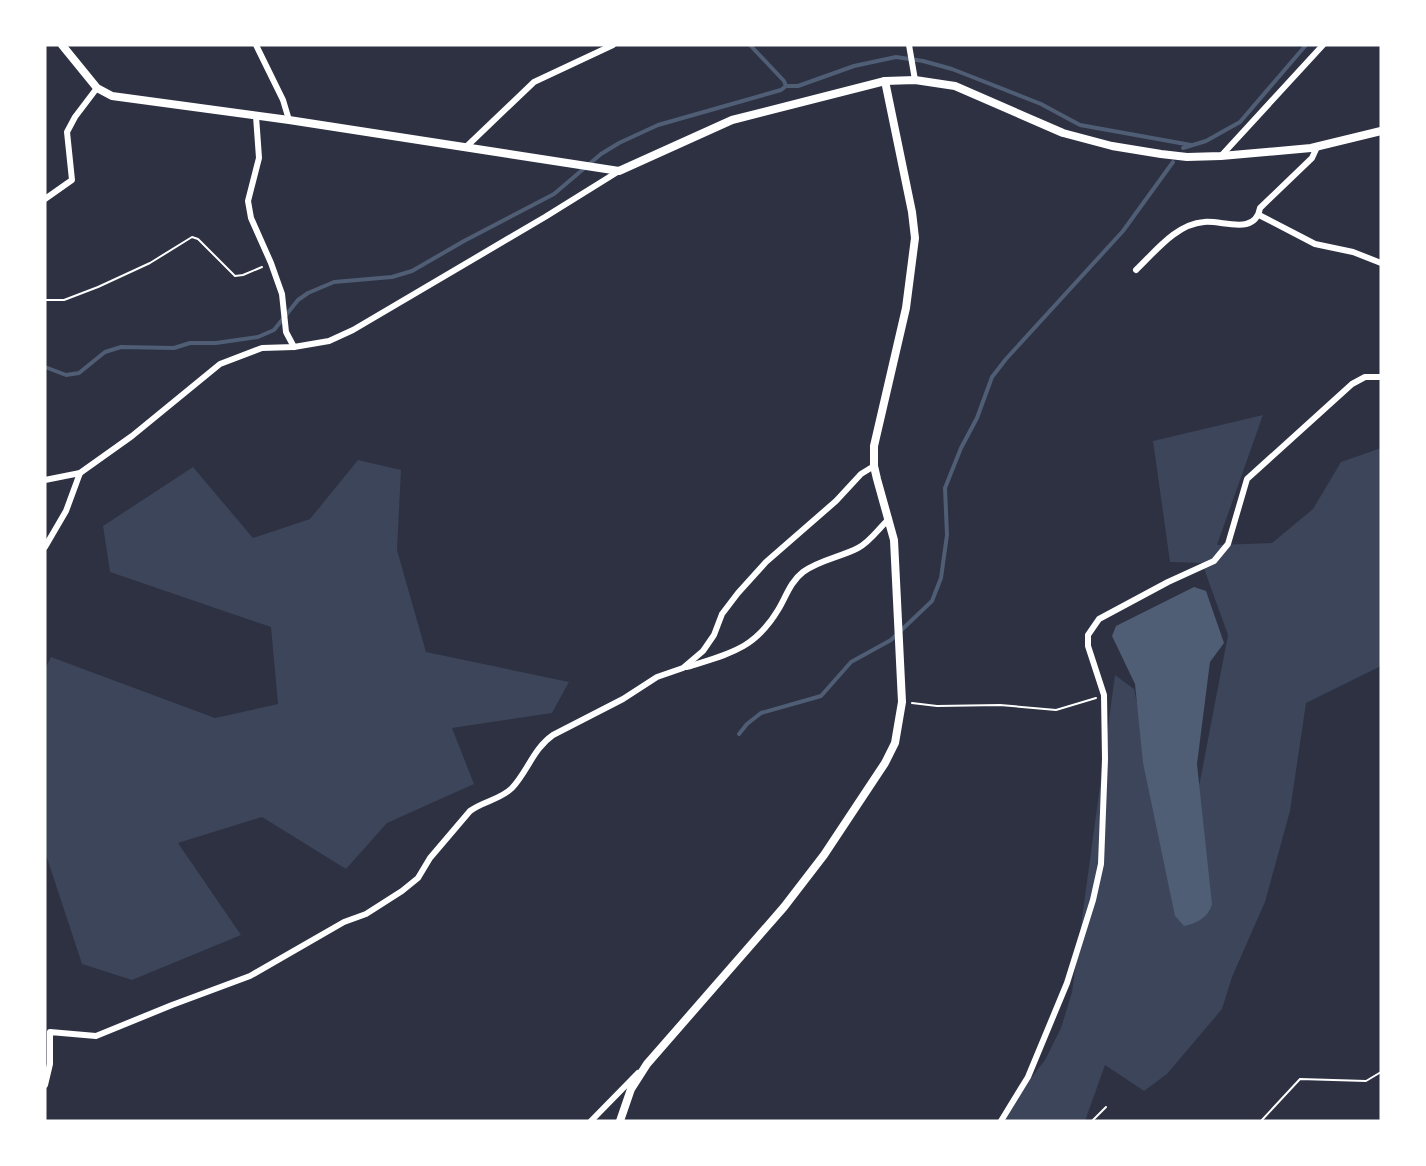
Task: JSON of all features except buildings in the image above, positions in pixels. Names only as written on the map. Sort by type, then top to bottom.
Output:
[{"type":"street","points":[[62,45],[97,88],[112,96],[289,120],[620,171]]},
{"type":"street","points":[[256,45],[283,100],[289,120]]},
{"type":"street","points":[[466,147],[534,82],[614,45]]},
{"type":"street","points":[[909,45],[915,80]]},
{"type":"street","points":[[1221,156],[1323,45]]},
{"type":"street","points":[[45,480],[80,473],[132,436],[220,364],[262,348],[294,347],[329,340],[353,330],[620,171],[732,120],[885,81],[915,80],[955,86],[1063,133],[1112,146],[1187,157],[1317,147],[1381,131]]},
{"type":"street","points":[[591,1121],[647,1064],[784,907],[824,855],[885,763],[895,743],[902,702],[894,540],[874,466],[874,446],[906,308],[915,238],[912,212],[885,81]]},
{"type":"street","points":[[45,198],[72,180],[67,132],[75,117],[97,88]]},
{"type":"street","points":[[255,116],[259,158],[248,201],[250,218],[271,263],[282,294],[286,332],[294,347]]},
{"type":"street","points":[[1136,270],[1179,229],[1203,222],[1247,225],[1254,221],[1259,215],[1260,208],[1312,158],[1317,147]]},
{"type":"street","points":[[1259,215],[1315,244],[1353,252],[1381,263]]},
{"type":"street","points":[[1001,1121],[1033,1067],[1067,983],[1093,900],[1101,864],[1105,759],[1104,695],[1088,646],[1088,634],[1099,619],[1168,582],[1214,561],[1228,544],[1247,478],[1352,384],[1365,377],[1381,377]]},
{"type":"street","points":[[683,668],[703,651],[714,635],[722,614],[766,562],[836,501],[861,474],[874,466]]},
{"type":"street","points":[[45,547],[66,511],[80,473]]},
{"type":"street","points":[[45,1085],[50,1064],[50,1032],[96,1036],[106,1033],[250,976],[344,922],[366,914],[411,885],[430,858],[477,805],[510,791],[543,742],[657,678],[739,650],[752,642],[778,610],[797,576],[812,566],[860,547],[889,519]]},
{"type":"street","points":[[620,1121],[631,1089],[647,1064]]},
{"type":"path","points":[[45,300],[64,300],[98,287],[150,263],[192,237],[198,239],[236,276],[271,263]]},
{"type":"path","points":[[902,702],[937,706],[1000,705],[1056,710],[1104,695]]},
{"type":"path","points":[[1261,1121],[1300,1079],[1366,1081],[1381,1072]]},
{"type":"path","points":[[1092,1121],[1106,1107]]},
{"type":"shaded area","points":[[1263,415],[1217,545],[1272,543],[1313,509],[1341,462],[1381,448],[1381,666],[1306,703],[1290,811],[1265,902],[1232,977],[1222,1009],[1167,1074],[1144,1091],[1105,1065],[1085,1121],[998,1121],[1045,1060],[1061,1028],[1072,992],[1115,675],[1134,689],[1178,896],[1228,635],[1202,563],[1170,562],[1153,441]]},
{"type":"shaded area","points":[[358,460],[401,470],[397,550],[426,652],[569,682],[552,713],[452,728],[474,784],[387,823],[346,869],[262,817],[178,843],[241,935],[132,980],[82,964],[45,852],[45,669],[51,657],[215,718],[278,704],[271,627],[110,572],[103,526],[193,467],[253,538],[310,519]]},
{"type":"shaded area","points":[[1194,587],[1206,591],[1224,643],[1210,662],[1197,764],[1212,904],[1208,913],[1201,919],[1184,926],[1175,916],[1143,763],[1135,684],[1112,636],[1116,626]]},
{"type":"waterway","points":[[750,45],[786,86]]},
{"type":"waterway","points":[[1183,148],[1206,141],[1240,122],[1306,45]]},
{"type":"waterway","points":[[45,367],[66,375],[79,373],[105,352],[121,347],[174,348],[190,343],[216,343],[258,337],[274,330],[298,300],[308,293],[334,282],[392,277],[412,271],[554,194],[601,154],[658,125],[781,90],[786,86],[798,86],[854,66],[896,57],[952,69],[1041,104],[1080,125],[1191,145]]},
{"type":"waterway","points":[[739,734],[761,713],[821,696],[851,662],[891,640],[932,601],[941,578],[947,535],[945,488],[961,448],[977,418],[992,377],[1123,231],[1173,162]]}]
